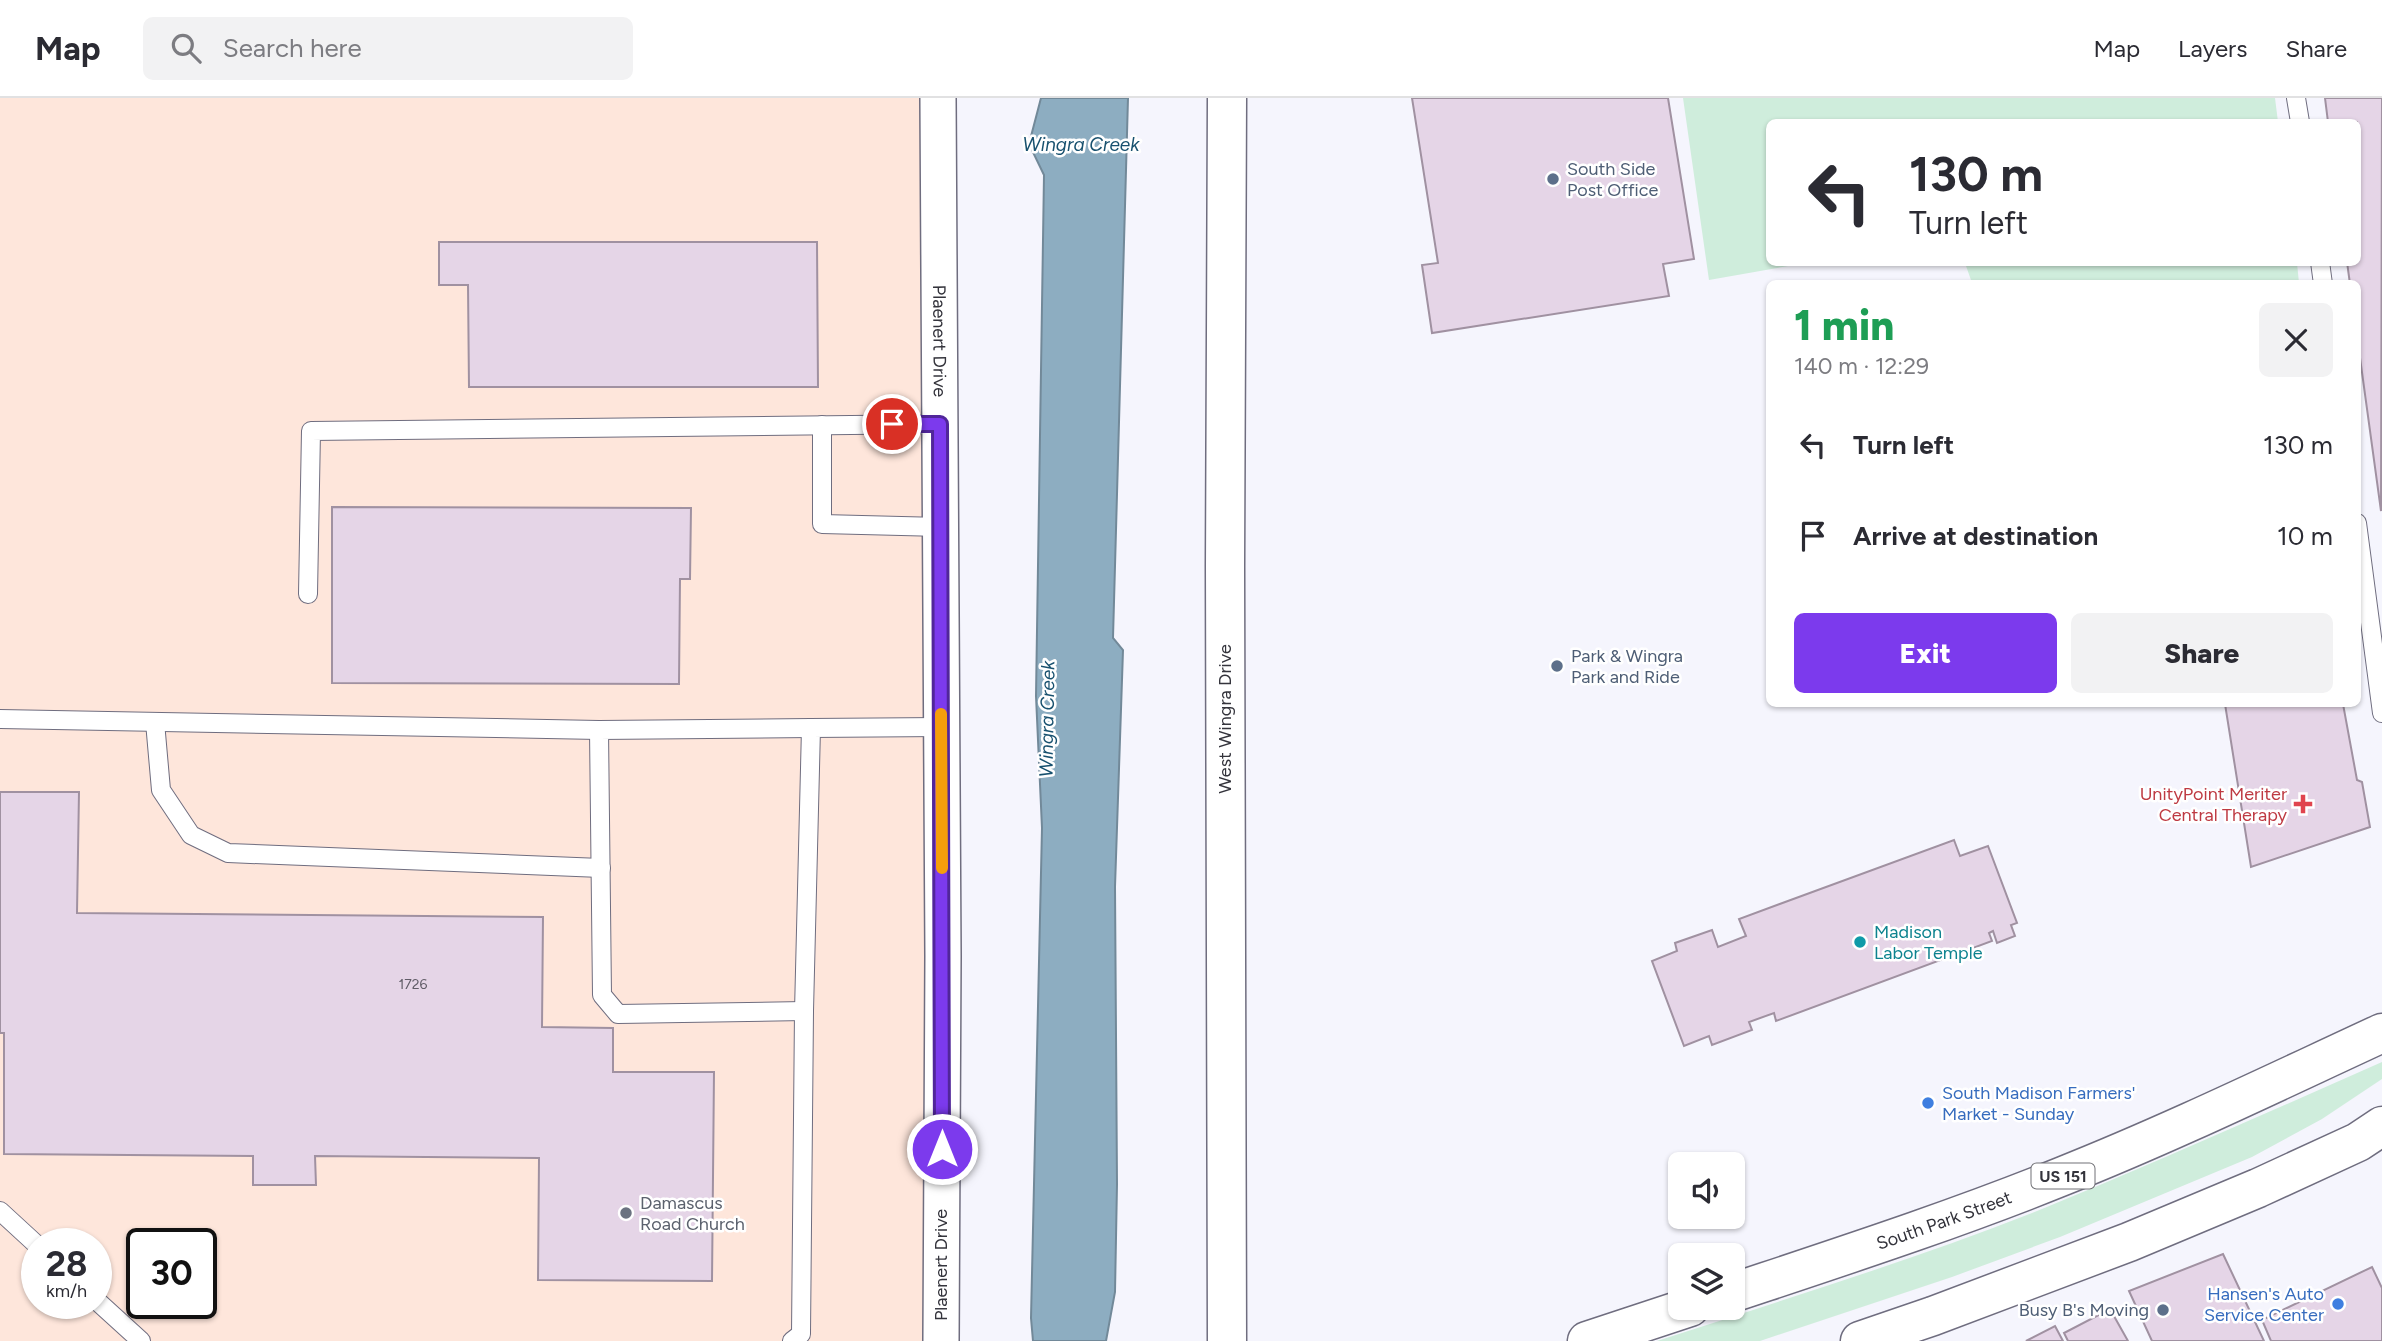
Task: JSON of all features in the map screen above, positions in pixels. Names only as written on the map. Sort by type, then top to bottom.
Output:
[{"type":"main road","name":"West Wingra Drive","points":[[1227,98],[1224,579],[1227,1341]]},
{"type":"main road","name":"South Park Street","points":[[1745,1289],[1839,1258],[2062,1177],[2382,1033]]},
{"type":"main road","points":[[1860,1341],[1933,1316],[2206,1210],[2358,1142],[2382,1126]]},
{"type":"main road","points":[[1587,1341],[1668,1314]]},
{"type":"street","name":"Plaenert Drive","points":[[938,98],[941,1341]]},
{"type":"lane","points":[[2297,98],[2300,119]]},
{"type":"lane","points":[[308,594],[311,431],[940,424]]},
{"type":"lane","points":[[822,425],[822,524],[941,527]]},
{"type":"lane","points":[[2361,553],[2382,713]]},
{"type":"lane","points":[[0,719],[599,730],[941,727]]},
{"type":"lane","points":[[155,722],[161,790],[191,835],[228,853],[601,867]]},
{"type":"lane","points":[[792,1341],[800,1335],[811,729]]},
{"type":"lane","points":[[599,730],[602,995],[618,1013],[804,1011]]},
{"type":"lane","points":[[0,1211],[21,1230]]},
{"type":"lane","points":[[112,1315],[141,1341]]},
{"type":"shaded area","points":[[0,98],[938,98],[941,1341],[0,1341]]},
{"type":"green space","points":[[1683,98],[2275,98],[2278,119],[1766,119],[1766,266],[1788,266],[1709,280]]},
{"type":"green space","points":[[1966,266],[2297,266],[2299,280],[1971,280]]},
{"type":"green space","points":[[2382,1062],[2382,1079],[2322,1119],[2252,1157],[2060,1237],[1952,1277],[1760,1341],[1657,1341],[1722,1320],[1745,1320],[1745,1312],[1947,1245],[2042,1209]]},
{"type":"water","name":"Wingra Creek","points":[[1041,98],[1128,98],[1113,638],[1123,650],[1115,887],[1117,1184],[1115,1292],[1106,1341],[1033,1341],[1031,1318],[1042,828],[1036,696],[1044,175],[1029,144]]},
{"type":"building","name":"South Side Post Office","points":[[1412,98],[1668,98],[1694,259],[1663,264],[1669,296],[1432,333],[1422,265],[1438,263]]},
{"type":"building","points":[[2325,98],[2382,98],[2381,511],[2361,365],[2361,280],[2349,280],[2348,266],[2361,266],[2361,119],[2328,119]]},
{"type":"building","points":[[439,242],[817,242],[818,387],[469,387],[468,285],[439,285]]},
{"type":"building","points":[[332,507],[691,508],[690,579],[680,579],[679,684],[332,683]]},
{"type":"building","name":"UnityPoint Meriter Central Therapy","points":[[2225,707],[2344,707],[2357,780],[2362,782],[2370,827],[2251,867]]},
{"type":"building","points":[[0,792],[79,792],[77,913],[543,917],[542,1027],[613,1028],[613,1072],[714,1072],[712,1281],[538,1280],[539,1158],[315,1156],[316,1185],[253,1185],[253,1156],[4,1154],[4,1033],[0,1033]]},
{"type":"building","name":"Madison Labor Temple","points":[[1954,840],[1960,856],[1988,846],[2017,923],[2011,925],[2015,936],[1997,943],[1993,931],[1989,933],[1992,941],[1776,1021],[1774,1013],[1749,1022],[1752,1030],[1712,1045],[1709,1036],[1684,1046],[1652,961],[1677,951],[1675,943],[1712,930],[1718,947],[1746,936],[1739,919]]},
{"type":"building","points":[[2223,1254],[2264,1341],[2152,1341],[2129,1291]]},
{"type":"building","name":"Hansen's Auto Service Center","points":[[2372,1267],[2382,1288],[2382,1341],[2271,1341],[2262,1320]]},
{"type":"building","points":[[2110,1309],[2128,1341],[2068,1341],[2064,1333]]},
{"type":"building","points":[[2055,1326],[2063,1341],[2026,1341]]},
{"type":"slow traffic","points":[[941,714],[942,868]]},
{"type":"place","name":"South Side Post Office","points":[[1553,179]]},
{"type":"place","name":"Park & Wingra Park and Ride","points":[[1557,666]]},
{"type":"place","name":"UnityPoint Meriter Central Therapy","points":[[2303,804]]},
{"type":"place","name":"Madison Labor Temple","points":[[1860,942]]},
{"type":"place","name":"South Madison Farmers' Market - Sunday","points":[[1928,1103]]},
{"type":"place","name":"Damascus Road Church","points":[[626,1213]]},
{"type":"place","name":"Hansen's Auto Service Center","points":[[2338,1304]]},
{"type":"place","name":"Busy B's Moving","points":[[2163,1310]]},
{"type":"route","points":[[892,424],[940,424],[942,1149]]}]
